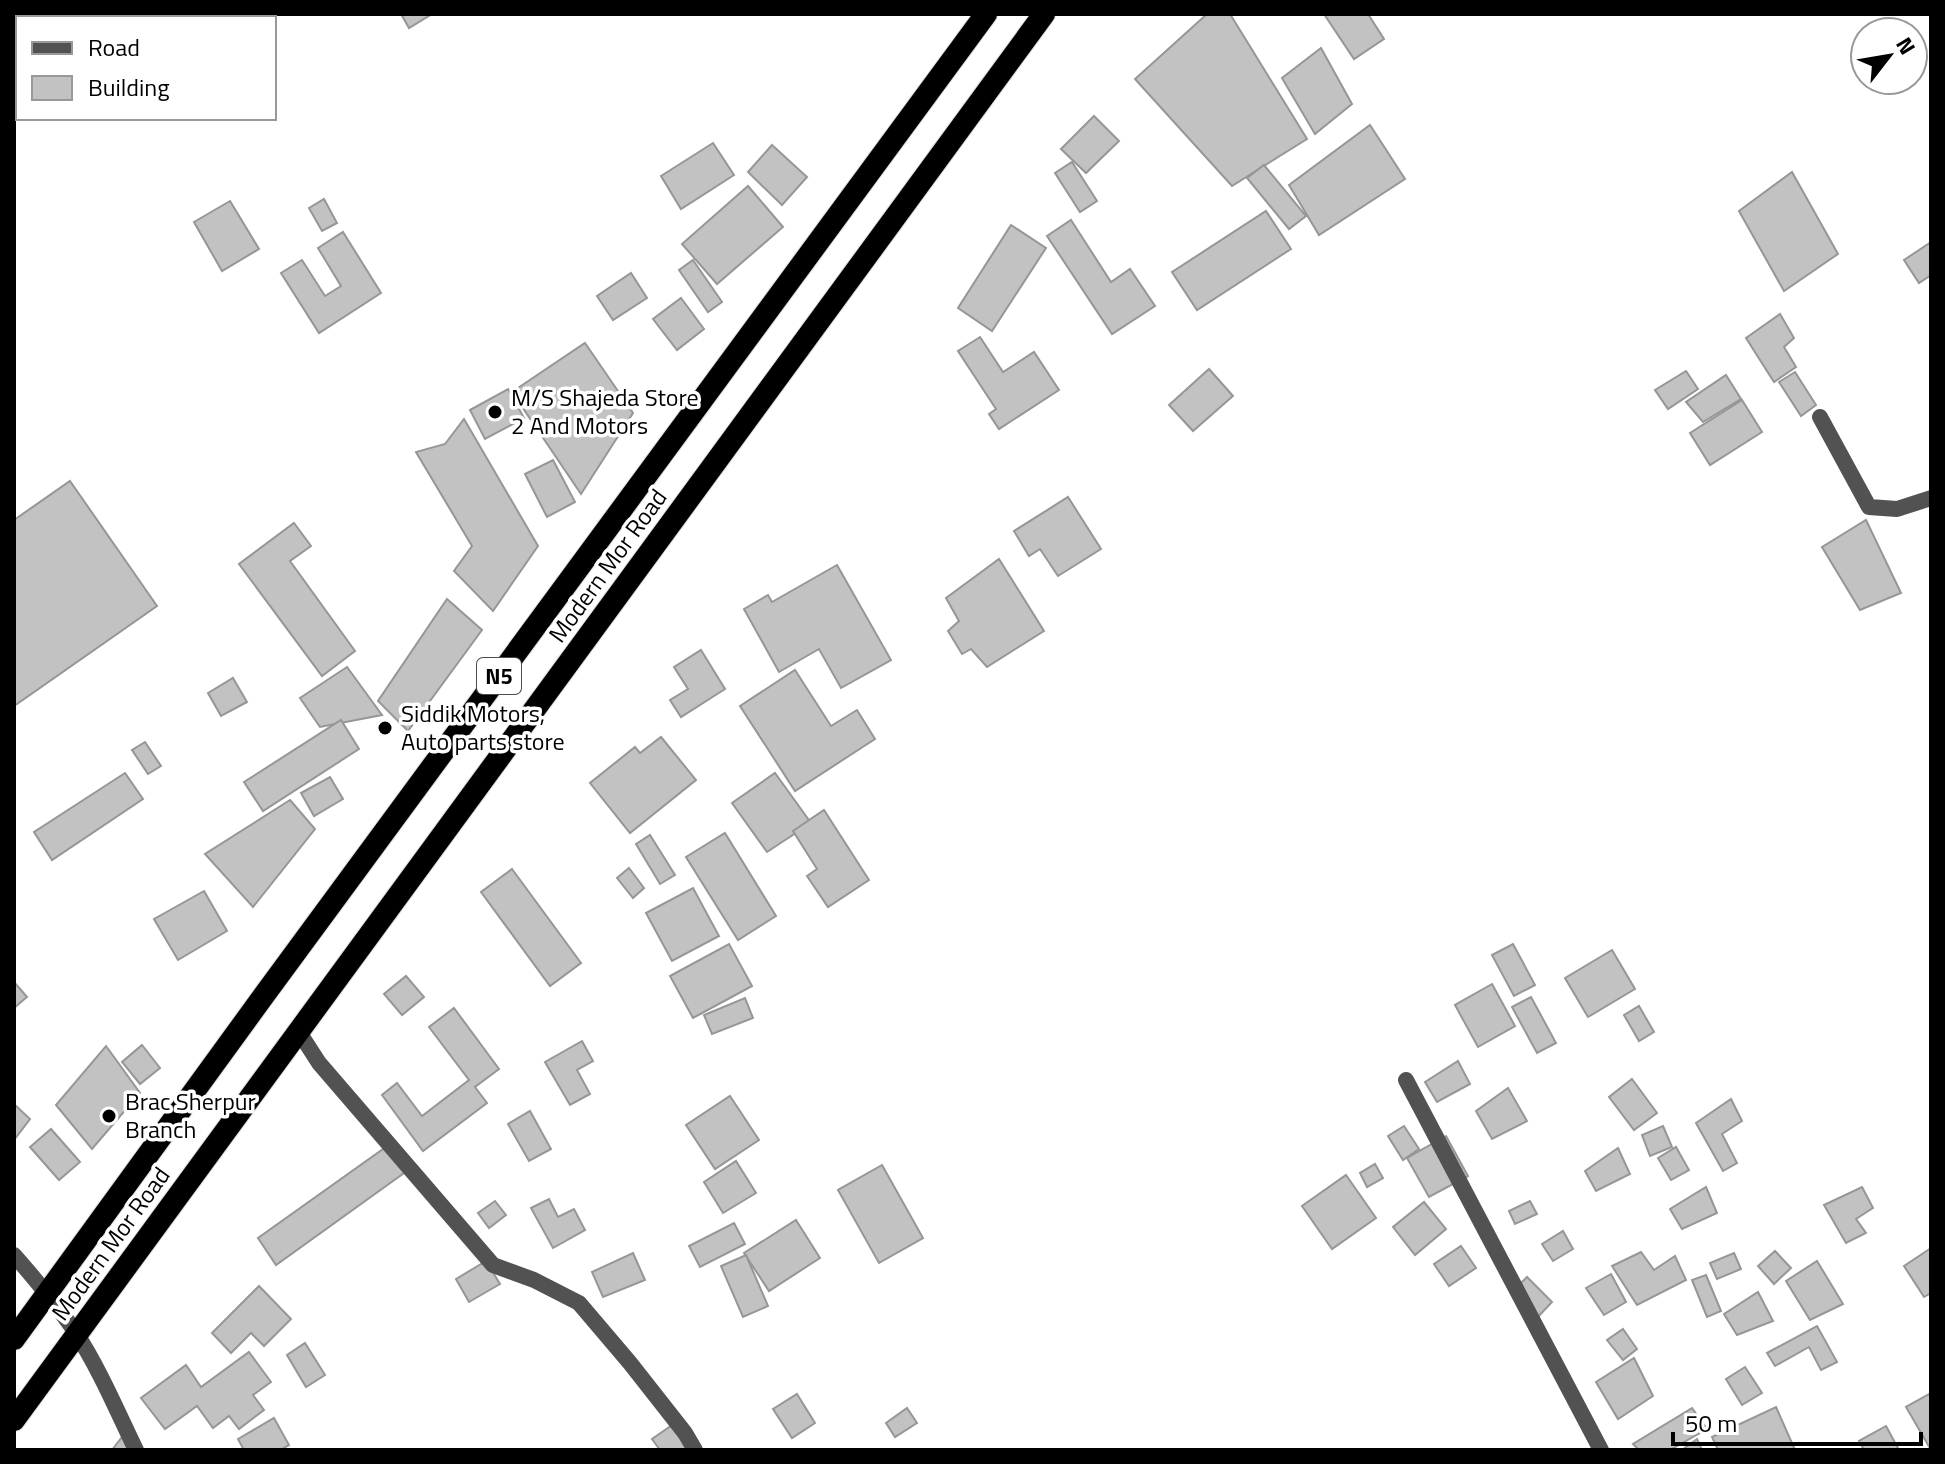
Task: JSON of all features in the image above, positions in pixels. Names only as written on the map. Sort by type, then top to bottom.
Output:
[{"type":"highway","name":"Modern Mor Road","points":[[14,1339],[986,14]]},
{"type":"highway","name":"Modern Mor Road","points":[[14,1420],[1044,14]]},
{"type":"street","points":[[1820,417],[1869,507],[1897,509],[1931,498]]},
{"type":"street","points":[[299,1032],[319,1063],[493,1265],[534,1280],[579,1303],[658,1398],[695,1450]]},
{"type":"street","points":[[1406,1080],[1601,1450]]},
{"type":"street","points":[[14,1255],[77,1334],[136,1450]]},
{"type":"building","points":[[401,14],[432,14],[409,28]]},
{"type":"building","points":[[1207,14],[1230,14],[1307,139],[1232,186],[1135,79]]},
{"type":"building","points":[[1324,14],[1368,14],[1384,39],[1354,59]]},
{"type":"building","points":[[1321,48],[1352,104],[1315,134],[1282,78]]},
{"type":"building","points":[[1094,116],[1119,141],[1086,173],[1061,149]]},
{"type":"building","points":[[1370,125],[1405,179],[1319,235],[1289,185]]},
{"type":"building","points":[[713,143],[734,175],[681,209],[661,176]]},
{"type":"building","points":[[772,145],[807,177],[782,205],[748,172]]},
{"type":"building","points":[[1072,162],[1097,201],[1080,212],[1055,173]]},
{"type":"building","points":[[1264,165],[1306,216],[1289,229],[1247,178]]},
{"type":"building","points":[[1792,172],[1838,254],[1784,291],[1739,211]]},
{"type":"building","points":[[748,186],[783,227],[717,284],[682,244]]},
{"type":"building","points":[[324,199],[337,223],[322,231],[309,208]]},
{"type":"building","points":[[230,201],[259,249],[222,271],[194,222]]},
{"type":"building","points":[[1266,211],[1291,249],[1197,310],[1172,272]]},
{"type":"building","points":[[1071,220],[1111,282],[1130,269],[1155,306],[1112,334],[1047,236]]},
{"type":"building","points":[[1011,225],[1046,248],[992,331],[958,308]]},
{"type":"building","points":[[343,232],[381,293],[319,333],[281,273],[302,260],[325,296],[341,286],[318,248]]},
{"type":"building","points":[[1931,242],[1931,275],[1919,283],[1904,260]]},
{"type":"building","points":[[693,260],[722,302],[708,312],[679,270]]},
{"type":"building","points":[[631,273],[647,298],[613,320],[597,296]]},
{"type":"building","points":[[681,298],[704,329],[677,350],[653,319]]},
{"type":"building","points":[[1780,314],[1794,338],[1784,347],[1796,367],[1774,382],[1746,338]]},
{"type":"building","points":[[980,337],[1003,372],[1034,352],[1059,390],[999,429],[989,414],[996,409],[958,351]]},
{"type":"building","points":[[585,343],[633,413],[581,494],[512,392]]},
{"type":"building","points":[[1209,369],[1233,396],[1193,431],[1169,405]]},
{"type":"building","points":[[1686,371],[1698,389],[1668,409],[1655,390]]},
{"type":"building","points":[[1795,372],[1816,405],[1801,416],[1779,382]]},
{"type":"building","points":[[1726,375],[1741,399],[1703,422],[1686,402]]},
{"type":"building","points":[[508,389],[524,418],[485,439],[470,410]]},
{"type":"building","points":[[1742,400],[1762,432],[1710,465],[1690,433]]},
{"type":"building","points":[[464,419],[538,546],[493,611],[454,571],[472,546],[416,452],[445,444]]},
{"type":"building","points":[[553,460],[575,502],[547,517],[525,474]]},
{"type":"building","points":[[70,481],[157,606],[14,706],[14,520]]},
{"type":"building","points":[[1068,497],[1101,549],[1058,576],[1040,549],[1029,556],[1014,531]]},
{"type":"building","points":[[1866,520],[1901,593],[1860,610],[1822,547]]},
{"type":"building","points":[[294,523],[311,546],[290,561],[355,651],[322,676],[239,564]]},
{"type":"building","points":[[999,559],[1044,631],[987,667],[971,649],[962,654],[948,631],[959,621],[946,598]]},
{"type":"building","points":[[837,565],[891,660],[841,688],[819,649],[779,672],[744,609],[768,595],[772,602]]},
{"type":"building","points":[[447,599],[482,630],[408,731],[378,701]]},
{"type":"building","points":[[701,650],[725,689],[681,717],[670,700],[688,689],[674,667]]},
{"type":"building","points":[[347,667],[382,715],[320,727],[300,698]]},
{"type":"building","points":[[795,670],[831,726],[857,710],[875,739],[795,791],[740,706]]},
{"type":"building","points":[[233,678],[247,702],[221,716],[208,693]]},
{"type":"building","points":[[341,720],[359,749],[263,811],[244,782]]},
{"type":"building","points":[[661,737],[696,780],[630,833],[590,783],[635,747],[640,753]]},
{"type":"building","points":[[145,742],[161,766],[148,774],[132,750]]},
{"type":"building","points":[[125,773],[143,799],[52,860],[34,832]]},
{"type":"building","points":[[775,773],[811,823],[767,852],[732,803]]},
{"type":"building","points":[[330,777],[343,799],[314,816],[301,793]]},
{"type":"building","points":[[290,800],[315,829],[253,907],[205,854]]},
{"type":"building","points":[[824,810],[869,880],[828,907],[807,876],[817,869],[793,831]]},
{"type":"building","points":[[725,833],[776,916],[738,940],[686,857]]},
{"type":"building","points":[[650,835],[675,875],[660,884],[636,844]]},
{"type":"building","points":[[629,868],[644,888],[633,898],[617,878]]},
{"type":"building","points":[[512,869],[581,963],[550,986],[481,892]]},
{"type":"building","points":[[693,888],[719,936],[672,961],[646,913]]},
{"type":"building","points":[[204,891],[227,931],[178,960],[154,919]]},
{"type":"building","points":[[729,944],[752,986],[693,1018],[670,976]]},
{"type":"building","points":[[1513,944],[1535,985],[1514,996],[1492,955]]},
{"type":"building","points":[[1612,950],[1635,989],[1588,1017],[1565,978]]},
{"type":"building","points":[[406,976],[424,997],[402,1015],[384,994]]},
{"type":"building","points":[[14,982],[27,997],[14,1008]]},
{"type":"building","points":[[1492,984],[1515,1026],[1478,1047],[1455,1005]]},
{"type":"building","points":[[1531,997],[1556,1043],[1537,1053],[1512,1007]]},
{"type":"building","points":[[745,998],[753,1018],[712,1034],[704,1015]]},
{"type":"building","points":[[1639,1006],[1654,1032],[1639,1041],[1624,1015]]},
{"type":"building","points":[[454,1008],[499,1069],[475,1087],[487,1103],[423,1151],[382,1095],[397,1083],[422,1116],[469,1080],[429,1027]]},
{"type":"building","points":[[582,1041],[593,1061],[577,1070],[590,1094],[570,1105],[545,1062]]},
{"type":"building","points":[[142,1045],[160,1068],[140,1084],[122,1062]]},
{"type":"building","points":[[106,1046],[140,1093],[92,1149],[56,1105]]},
{"type":"building","points":[[1458,1061],[1470,1084],[1437,1102],[1425,1082]]},
{"type":"building","points":[[1632,1079],[1657,1113],[1634,1130],[1609,1097]]},
{"type":"building","points":[[1508,1088],[1527,1121],[1492,1139],[1476,1111]]},
{"type":"building","points":[[730,1096],[759,1140],[715,1169],[686,1125]]},
{"type":"building","points":[[1731,1099],[1742,1121],[1722,1134],[1737,1163],[1723,1171],[1696,1123]]},
{"type":"building","points":[[14,1104],[30,1119],[14,1140]]},
{"type":"building","points":[[530,1111],[551,1149],[529,1161],[508,1124]]},
{"type":"building","points":[[1404,1126],[1419,1149],[1403,1160],[1388,1136]]},
{"type":"building","points":[[1663,1126],[1672,1147],[1650,1156],[1642,1135]]},
{"type":"building","points":[[51,1129],[80,1162],[59,1180],[30,1147]]},
{"type":"building","points":[[1446,1136],[1468,1176],[1429,1197],[1407,1158]]},
{"type":"building","points":[[393,1142],[411,1168],[276,1265],[258,1238]]},
{"type":"building","points":[[1676,1147],[1689,1170],[1671,1180],[1658,1158]]},
{"type":"building","points":[[1618,1148],[1630,1174],[1596,1191],[1585,1171]]},
{"type":"building","points":[[736,1161],[756,1193],[723,1213],[704,1182]]},
{"type":"building","points":[[1375,1164],[1383,1178],[1367,1187],[1360,1173]]},
{"type":"building","points":[[882,1165],[923,1238],[879,1263],[838,1190]]},
{"type":"building","points":[[1346,1175],[1376,1218],[1332,1249],[1302,1206]]},
{"type":"building","points":[[1706,1187],[1717,1213],[1682,1229],[1670,1209]]},
{"type":"building","points":[[1862,1187],[1873,1208],[1856,1219],[1866,1233],[1846,1243],[1824,1205]]},
{"type":"building","points":[[549,1199],[558,1217],[574,1209],[585,1230],[553,1248],[531,1208]]},
{"type":"building","points":[[495,1201],[506,1215],[489,1228],[478,1213]]},
{"type":"building","points":[[1530,1201],[1537,1214],[1515,1224],[1509,1211]]},
{"type":"building","points":[[1424,1202],[1446,1229],[1415,1255],[1393,1227]]},
{"type":"building","points":[[796,1220],[820,1258],[769,1291],[744,1253]]},
{"type":"building","points":[[734,1223],[745,1244],[700,1267],[689,1246]]},
{"type":"building","points":[[1563,1231],[1573,1249],[1553,1261],[1542,1244]]},
{"type":"building","points":[[1461,1246],[1476,1268],[1449,1286],[1434,1264]]},
{"type":"building","points":[[1931,1248],[1931,1293],[1924,1297],[1904,1266]]},
{"type":"building","points":[[1775,1251],[1791,1268],[1774,1284],[1758,1266]]},
{"type":"building","points":[[1641,1252],[1654,1270],[1675,1256],[1686,1280],[1637,1305],[1612,1266]]},
{"type":"building","points":[[633,1253],[645,1280],[603,1297],[592,1272]]},
{"type":"building","points":[[1734,1253],[1741,1269],[1717,1279],[1710,1263]]},
{"type":"building","points":[[746,1255],[768,1306],[743,1317],[721,1266]]},
{"type":"building","points":[[486,1261],[500,1284],[469,1302],[456,1279]]},
{"type":"building","points":[[1817,1261],[1843,1304],[1810,1320],[1786,1281]]},
{"type":"building","points":[[1611,1274],[1626,1302],[1604,1315],[1586,1288]]},
{"type":"building","points":[[1706,1275],[1721,1311],[1707,1317],[1692,1280]]},
{"type":"building","points":[[1527,1277],[1552,1302],[1536,1319],[1511,1293]]},
{"type":"building","points":[[259,1286],[291,1319],[264,1346],[251,1333],[231,1353],[212,1333]]},
{"type":"building","points":[[1758,1292],[1773,1321],[1737,1335],[1724,1314]]},
{"type":"building","points":[[1817,1326],[1837,1362],[1821,1370],[1809,1347],[1775,1366],[1767,1353]]},
{"type":"building","points":[[1623,1329],[1637,1349],[1623,1360],[1607,1340]]},
{"type":"building","points":[[305,1343],[325,1375],[306,1387],[287,1355]]},
{"type":"building","points":[[249,1352],[271,1382],[253,1395],[264,1410],[239,1429],[229,1416],[213,1428],[197,1406],[165,1429],[141,1398],[186,1365],[201,1387]]},
{"type":"building","points":[[1634,1358],[1653,1396],[1618,1419],[1596,1382]]},
{"type":"building","points":[[1745,1367],[1762,1393],[1742,1405],[1726,1379]]},
{"type":"building","points":[[1931,1393],[1931,1450],[1906,1407]]},
{"type":"building","points":[[797,1394],[815,1423],[792,1438],[773,1409]]},
{"type":"building","points":[[1776,1407],[1795,1450],[1718,1450],[1712,1437]]},
{"type":"building","points":[[907,1408],[917,1423],[895,1437],[886,1423]]},
{"type":"building","points":[[1692,1408],[1707,1429],[1670,1450],[1639,1450],[1633,1444]]},
{"type":"building","points":[[274,1418],[289,1445],[280,1450],[244,1450],[238,1439]]},
{"type":"building","points":[[678,1421],[697,1450],[660,1450],[652,1439]]},
{"type":"building","points":[[1886,1426],[1899,1450],[1864,1450],[1859,1441]]},
{"type":"building","points":[[122,1437],[137,1450],[112,1450]]},
{"type":"building","points":[[1697,1439],[1702,1450],[1682,1450]]},
{"type":"place","name":"M/S Shajeda Store 2 And Motors","points":[[495,412]]},
{"type":"place","name":"Siddik Motors, Auto parts store","points":[[385,728]]},
{"type":"place","name":"Brac Sherpur Branch","points":[[109,1116]]}]
